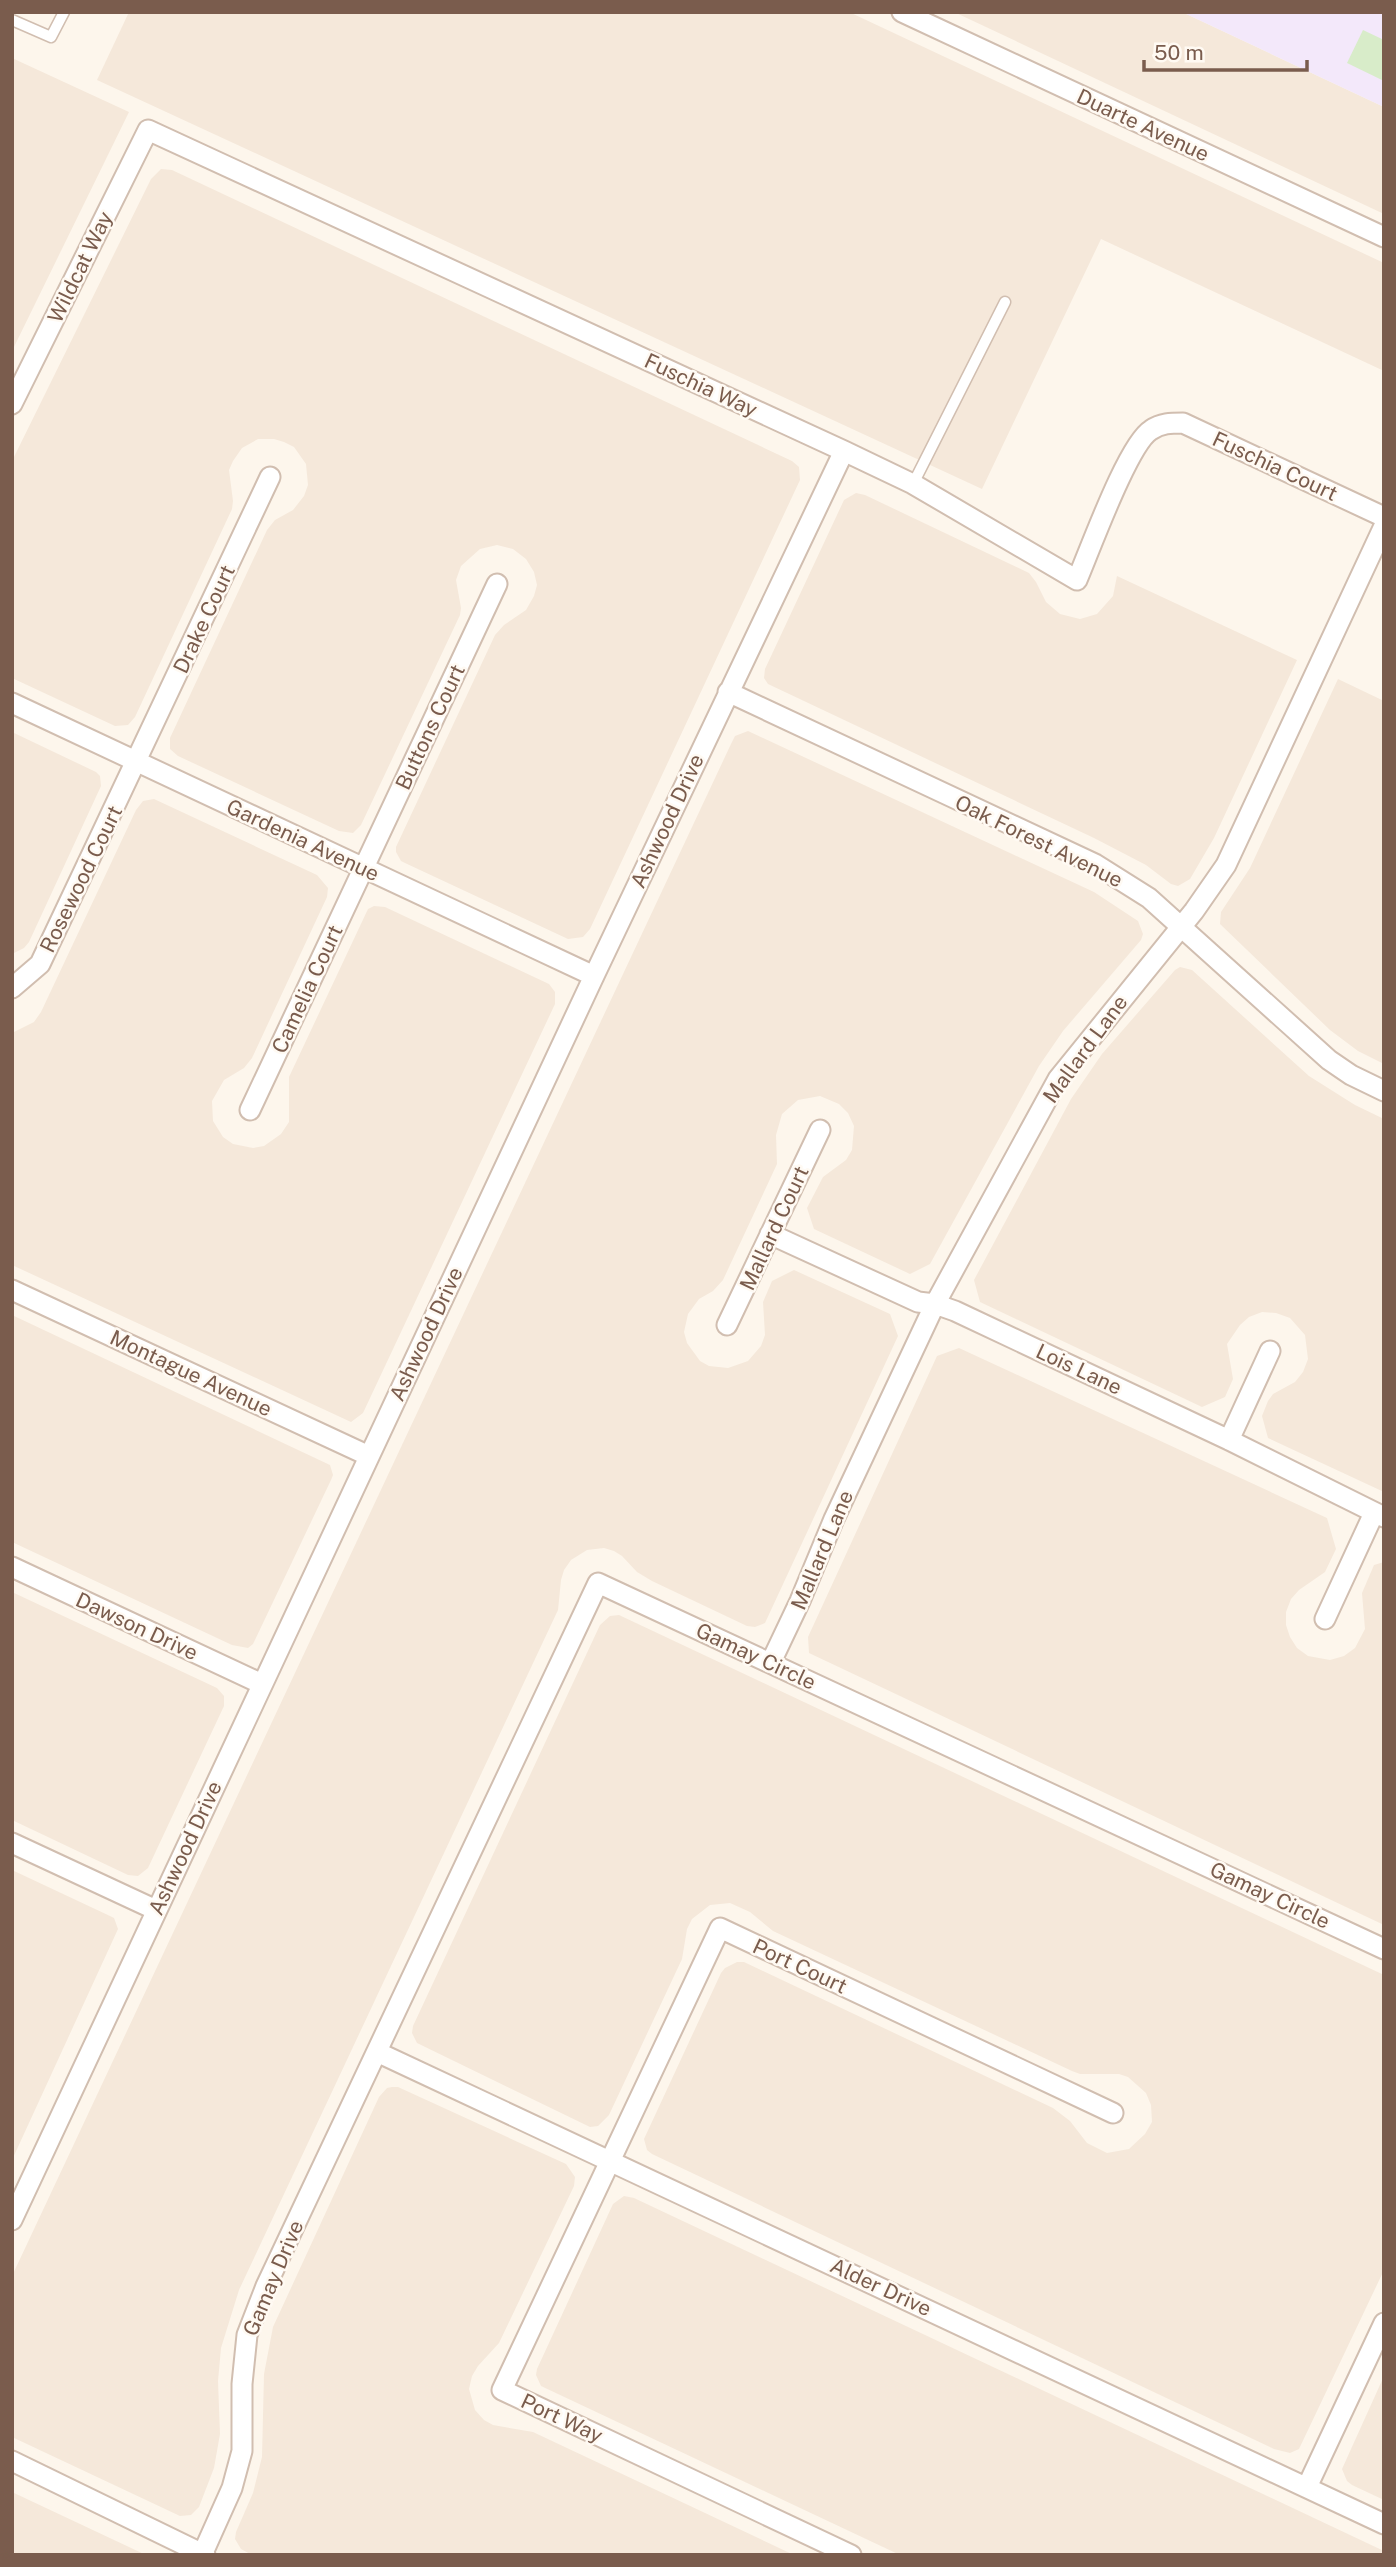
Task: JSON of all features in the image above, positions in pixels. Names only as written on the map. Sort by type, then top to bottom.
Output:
[{"type":"street","name":"Duarte Avenue","points":[[902,12],[1384,237]]},
{"type":"street","name":"Wildcat Way","points":[[12,404],[148,130]]},
{"type":"street","name":"Fuschia Way","points":[[148,130],[913,484],[1077,580],[1132,451],[1149,431],[1165,423]]},
{"type":"street","name":"Fuschia Court","points":[[1165,423],[1183,423],[1384,517]]},
{"type":"street","name":"Ashwood Drive","points":[[12,2220],[594,976],[844,451]]},
{"type":"street","name":"Drake Court","points":[[137,762],[270,477]]},
{"type":"street","name":"Mallard Lane","points":[[771,1662],[834,1519],[935,1304],[1058,1079],[1181,927],[1226,865],[1384,526]]},
{"type":"street","name":"Buttons Court","points":[[363,869],[497,584]]},
{"type":"street","name":"Oak Forest Avenue","points":[[728,692],[1095,864],[1149,898],[1309,1044],[1351,1075],[1384,1091]]},
{"type":"street","name":"Gardenia Avenue","points":[[12,703],[594,976]]},
{"type":"street","name":"Rosewood Court","points":[[12,988],[40,964],[137,762]]},
{"type":"street","name":"Camelia Court","points":[[250,1110],[363,869]]},
{"type":"street","name":"Mallard Court","points":[[727,1325],[820,1130]]},
{"type":"street","name":"Lois Lane","points":[[770,1234],[918,1302],[955,1311],[1229,1440],[1379,1515]]},
{"type":"street","name":"Montague Avenue","points":[[12,1290],[369,1456]]},
{"type":"street","points":[[1229,1440],[1270,1351]]},
{"type":"street","points":[[1325,1619],[1379,1515]]},
{"type":"street","name":"Dawson Drive","points":[[12,1567],[262,1684]]},
{"type":"street","name":"Gamay Circle","points":[[377,2052],[598,1583],[1384,1949]]},
{"type":"street","points":[[12,1843],[156,1910]]},
{"type":"street","name":"Port Court","points":[[611,2160],[720,1928],[1113,2113]]},
{"type":"street","name":"Alder Drive","points":[[377,2052],[1384,2524]]},
{"type":"street","name":"Gamay Drive","points":[[203,2554],[232,2488],[242,2451],[242,2384],[247,2335],[266,2286],[377,2052]]},
{"type":"street","name":"Port Way","points":[[611,2160],[502,2390],[851,2555]]},
{"type":"street","points":[[1307,2487],[1384,2323]]},
{"type":"street","points":[[12,2461],[203,2554]]},
{"type":"lane","points":[[12,20],[51,37],[64,12]]},
{"type":"lane","points":[[913,484],[1005,302]]},
{"type":"shaded area","points":[[129,12],[849,12],[1384,263],[1384,371],[1101,239],[982,489],[97,80]]},
{"type":"shaded area","points":[[954,12],[1182,12],[1384,107],[1384,214]]},
{"type":"shaded area","points":[[1182,12],[1384,12],[1384,107]]},
{"type":"shaded area","points":[[12,58],[129,112],[12,351]]},
{"type":"shaded area","points":[[161,169],[172,170],[792,461],[799,467],[800,480],[590,929],[583,937],[568,939],[401,861],[396,852],[495,635],[504,625],[526,610],[534,596],[537,585],[534,572],[526,559],[513,549],[497,545],[480,549],[461,566],[456,580],[460,615],[361,825],[353,833],[339,831],[178,756],[170,749],[170,738],[267,530],[275,520],[293,510],[304,496],[308,485],[306,464],[294,447],[284,442],[258,439],[242,448],[233,461],[229,470],[232,509],[135,717],[128,725],[115,726],[12,678],[12,461],[151,179]]},
{"type":"shaded area","points":[[856,493],[1029,573],[1046,602],[1060,614],[1080,619],[1097,614],[1113,596],[1117,576],[1297,660],[1214,838],[1190,879],[1178,886],[1171,884],[1146,865],[1094,838],[768,684],[764,678],[765,669],[844,500]]},
{"type":"shaded area","points":[[1338,679],[1384,701],[1384,1064],[1358,1051],[1330,1030],[1220,924],[1221,912],[1250,868]]},
{"type":"shaded area","points":[[748,731],[1094,892],[1138,921],[1143,934],[1141,940],[1063,1031],[1039,1066],[930,1264],[910,1274],[814,1229],[807,1208],[823,1177],[846,1160],[852,1150],[854,1126],[848,1113],[839,1104],[820,1096],[798,1100],[782,1114],[776,1135],[777,1164],[723,1280],[713,1291],[699,1299],[688,1314],[684,1332],[687,1343],[700,1361],[709,1366],[728,1368],[748,1361],[761,1346],[765,1335],[763,1302],[772,1281],[794,1270],[890,1314],[898,1336],[765,1623],[755,1627],[747,1626],[652,1581],[637,1572],[622,1556],[604,1548],[587,1550],[571,1560],[564,1570],[558,1610],[239,2290],[221,2348],[218,2381],[220,2434],[214,2468],[199,2507],[191,2515],[180,2516],[12,2437],[12,2276],[731,744],[735,736]]},
{"type":"shaded area","points":[[12,732],[96,772],[100,776],[101,786],[29,942],[12,954]]},
{"type":"shaded area","points":[[154,799],[317,875],[328,888],[327,897],[252,1058],[244,1068],[224,1080],[212,1101],[213,1121],[223,1137],[233,1144],[253,1148],[264,1146],[281,1134],[289,1122],[289,1077],[368,909],[374,906],[385,907],[549,984],[555,992],[555,1004],[363,1413],[351,1422],[12,1265],[12,1033],[34,1022],[41,1012],[136,810],[143,801]]},
{"type":"shaded area","points":[[1180,967],[1192,970],[1309,1076],[1355,1105],[1384,1119],[1384,1492],[1268,1438],[1262,1416],[1268,1401],[1273,1394],[1295,1382],[1308,1359],[1305,1335],[1290,1318],[1262,1312],[1249,1317],[1240,1325],[1227,1344],[1233,1379],[1225,1397],[1202,1407],[980,1302],[974,1280],[1071,1099],[1102,1054]]},
{"type":"shaded area","points":[[12,1315],[330,1465],[333,1475],[331,1480],[253,1644],[248,1648],[232,1645],[12,1542]]},
{"type":"shaded area","points":[[959,1348],[1327,1518],[1336,1549],[1325,1572],[1299,1590],[1291,1599],[1286,1612],[1290,1637],[1297,1648],[1308,1656],[1330,1660],[1344,1656],[1355,1648],[1365,1629],[1362,1593],[1374,1565],[1384,1562],[1384,1925],[809,1653],[808,1637],[937,1356]]},
{"type":"shaded area","points":[[12,1592],[217,1688],[224,1696],[224,1706],[148,1868],[138,1876],[128,1875],[12,1820]]},
{"type":"shaded area","points":[[619,1615],[1384,1975],[1384,2270],[1299,2449],[1290,2453],[1274,2449],[652,2154],[647,2150],[644,2139],[721,1973],[737,1962],[744,1962],[1053,2108],[1070,2121],[1087,2143],[1107,2153],[1129,2149],[1145,2134],[1152,2122],[1151,2105],[1146,2093],[1128,2077],[1119,2074],[1080,2074],[1072,2071],[773,1931],[750,1912],[730,1903],[710,1905],[692,1919],[687,1929],[682,1959],[609,2115],[598,2126],[590,2127],[417,2043],[412,2033],[413,2026],[600,1625],[610,1616]]},
{"type":"shaded area","points":[[12,1870],[114,1918],[118,1929],[12,2160]]},
{"type":"shaded area","points":[[398,2087],[566,2164],[575,2177],[574,2186],[499,2343],[472,2376],[469,2389],[475,2410],[493,2425],[533,2432],[794,2555],[252,2555],[241,2549],[235,2539],[236,2532],[253,2493],[262,2457],[264,2374],[273,2327],[379,2097],[387,2088]]},
{"type":"shaded area","points":[[624,2196],[634,2198],[1384,2551],[1384,2555],[900,2555],[541,2386],[536,2375],[537,2369],[613,2204]]},
{"type":"shaded area","points":[[1384,2376],[1384,2500],[1352,2485],[1347,2481],[1342,2469]]},
{"type":"shaded area","points":[[12,2492],[146,2555],[12,2555]]},
{"type":"green space","points":[[1363,30],[1384,40],[1384,81],[1347,63]]}]
